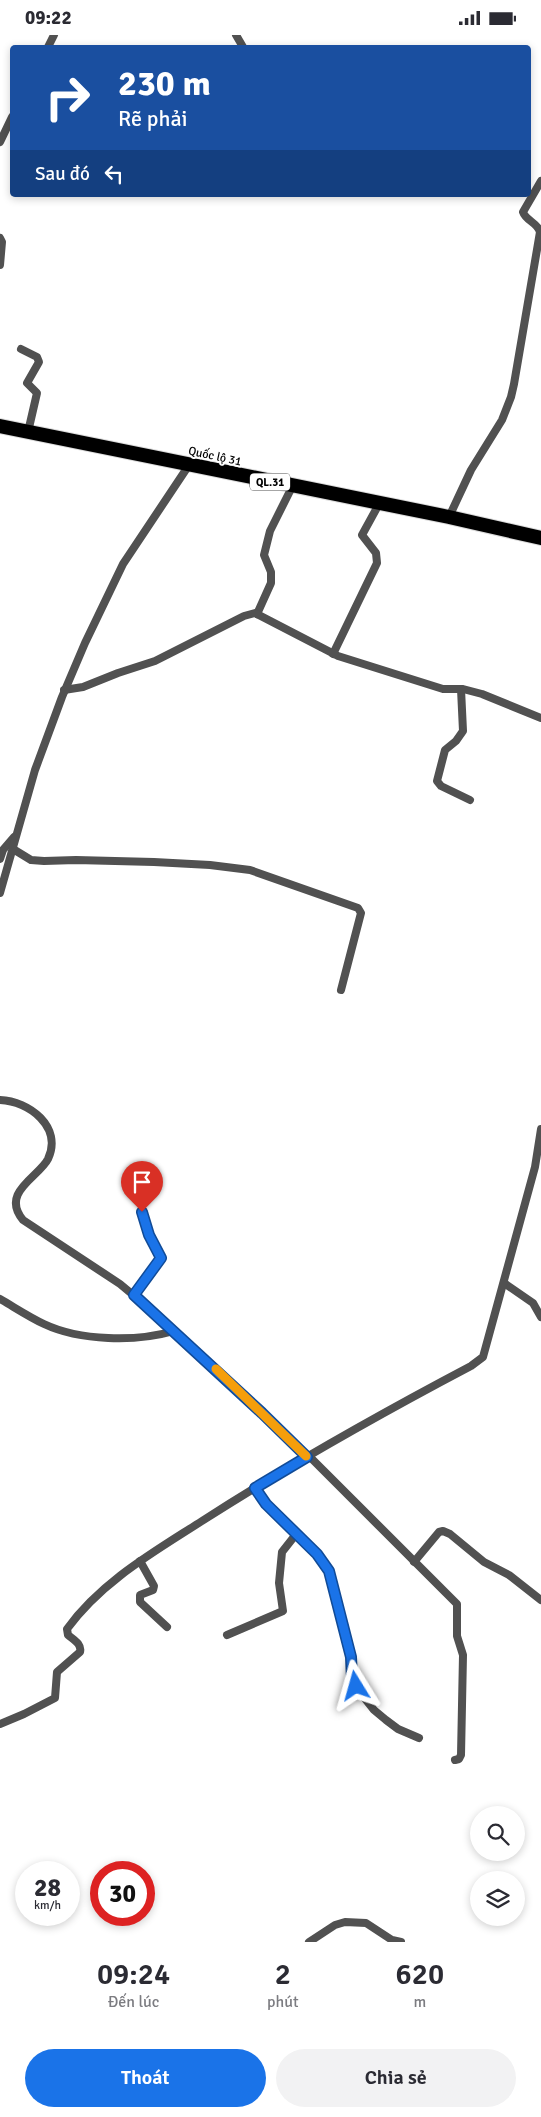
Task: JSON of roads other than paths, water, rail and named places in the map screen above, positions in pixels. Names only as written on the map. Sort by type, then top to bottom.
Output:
[{"type":"highway","name":"Quốc lộ 31","points":[[0,426],[292,487],[449,517],[541,538]]},
{"type":"street","points":[[0,142],[10,121]]},
{"type":"street","points":[[449,517],[467,476],[502,419],[514,384],[540,232],[537,225],[528,220],[523,212],[541,181]]},
{"type":"street","points":[[0,238],[2,242],[0,265]]},
{"type":"street","points":[[21,349],[37,357],[38,362],[27,383],[37,393],[28,432]]},
{"type":"street","points":[[0,893],[15,836],[64,690],[98,613],[124,564],[188,465]]},
{"type":"street","points":[[257,614],[271,583],[271,571],[264,555],[270,531],[292,487]]},
{"type":"street","points":[[333,654],[377,563],[376,553],[362,535],[379,504]]},
{"type":"street","points":[[64,690],[83,687],[155,661],[244,616],[257,614],[333,654],[443,689],[461,689],[482,694],[541,718]]},
{"type":"street","points":[[461,689],[463,731],[456,741],[445,750],[437,781],[441,786],[470,800]]},
{"type":"street","points":[[0,859],[3,850],[15,836]]},
{"type":"street","points":[[13,849],[31,860],[115,861],[240,869],[263,874],[358,908],[362,913],[341,990]]},
{"type":"street","points":[[0,1100],[17,1102],[31,1109],[43,1121],[49,1136],[50,1151],[46,1161],[24,1181],[16,1192],[13,1203],[23,1220],[134,1295],[308,1457],[457,1605],[457,1635],[463,1651],[463,1679],[461,1755],[459,1759],[455,1760]]},
{"type":"street","points":[[0,1724],[24,1715],[55,1698],[57,1672],[81,1650],[79,1645],[68,1635],[67,1629],[113,1581],[140,1561],[255,1488],[382,1414],[476,1363],[485,1353],[535,1167],[541,1129]]},
{"type":"street","points":[[134,1295],[161,1258],[149,1235],[142,1212]]},
{"type":"street","points":[[504,1283],[533,1303],[541,1317]]},
{"type":"street","points":[[0,1299],[44,1324],[74,1333],[128,1339],[156,1336],[174,1331]]},
{"type":"street","points":[[255,1488],[266,1504],[317,1554],[329,1571],[351,1657],[353,1683],[374,1710],[398,1729],[418,1738]]},
{"type":"street","points":[[414,1562],[439,1532],[444,1531],[484,1563],[509,1575],[541,1600]]},
{"type":"street","points":[[227,1635],[283,1611],[279,1583],[282,1552],[297,1533]]},
{"type":"street","points":[[140,1561],[154,1586],[153,1590],[140,1595],[140,1602],[167,1627]]},
{"type":"street","points":[[309,1942],[335,1925],[344,1922],[366,1923],[392,1941],[401,1942]]}]
